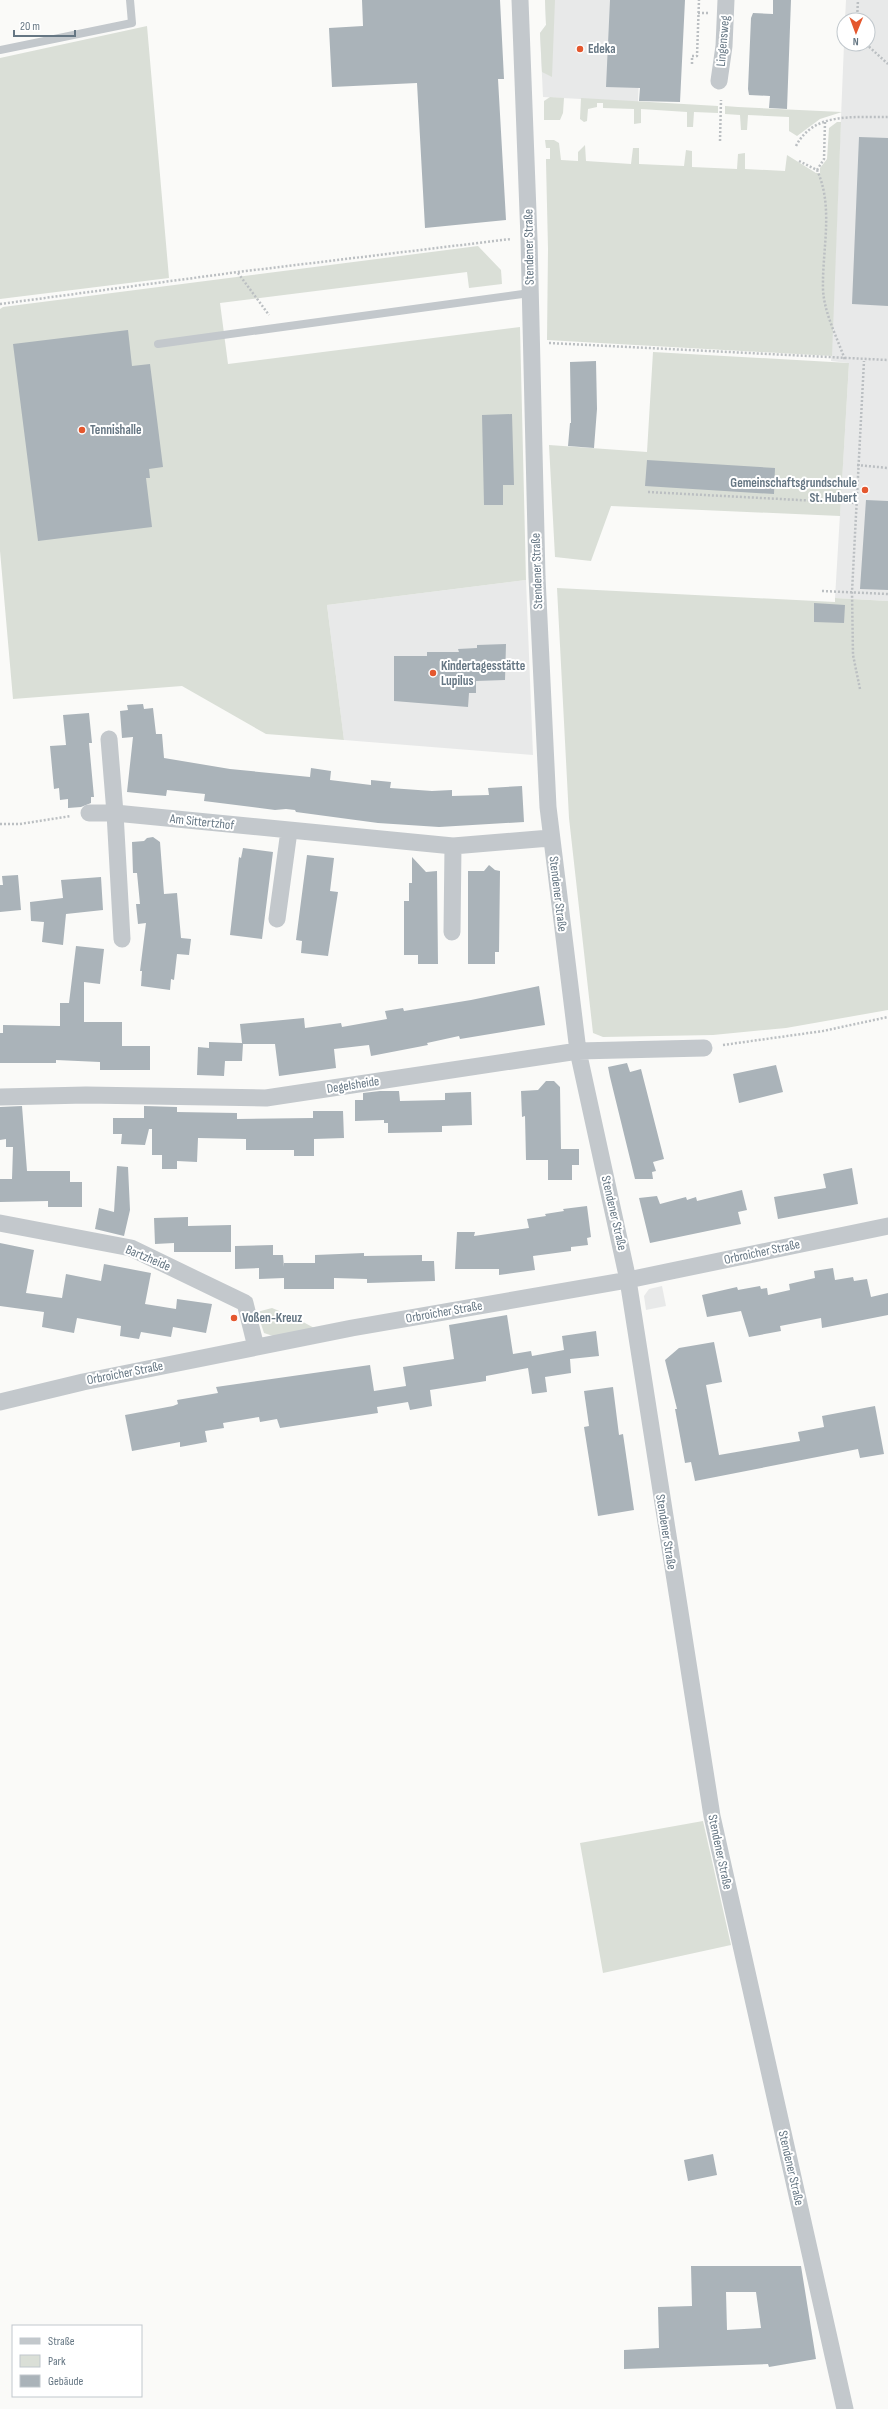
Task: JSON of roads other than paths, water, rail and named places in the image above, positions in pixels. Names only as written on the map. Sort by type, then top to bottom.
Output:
[{"type":"street","name":"Stendener Straße","points":[[520,0],[529,239],[530,342],[537,578],[550,838],[578,1051],[628,1280],[712,1816],[845,2409]]},
{"type":"street","name":"Lingensweg","points":[[719,81],[724,46],[726,0]]},
{"type":"street","points":[[109,739],[122,939]]},
{"type":"street","name":"Am Sittertzhof","points":[[89,813],[115,813],[453,846],[550,838]]},
{"type":"street","points":[[277,919],[289,831]]},
{"type":"street","points":[[452,932],[453,846]]},
{"type":"street","name":"Degelsheide","points":[[0,1097],[86,1095],[266,1098],[578,1051],[704,1048]]},
{"type":"street","name":"Bartzheide","points":[[0,1223],[131,1248],[245,1303],[256,1348]]},
{"type":"street","name":"Orbroicher Straße","points":[[0,1402],[82,1382],[352,1328],[628,1280],[888,1226]]},
{"type":"lane","points":[[0,50],[132,23],[130,0]]},
{"type":"lane","points":[[158,344],[530,293]]},
{"type":"place","name":"Edeka","points":[[580,49]]},
{"type":"place","name":"Tennishalle","points":[[82,430]]},
{"type":"place","name":"Gemeinschaftsgrundschule St. Hubert","points":[[865,490]]},
{"type":"place","name":"Kindertagesstätte Lupilus","points":[[433,673]]},
{"type":"place","name":"Voßen-Kreuz","points":[[234,1318]]}]
